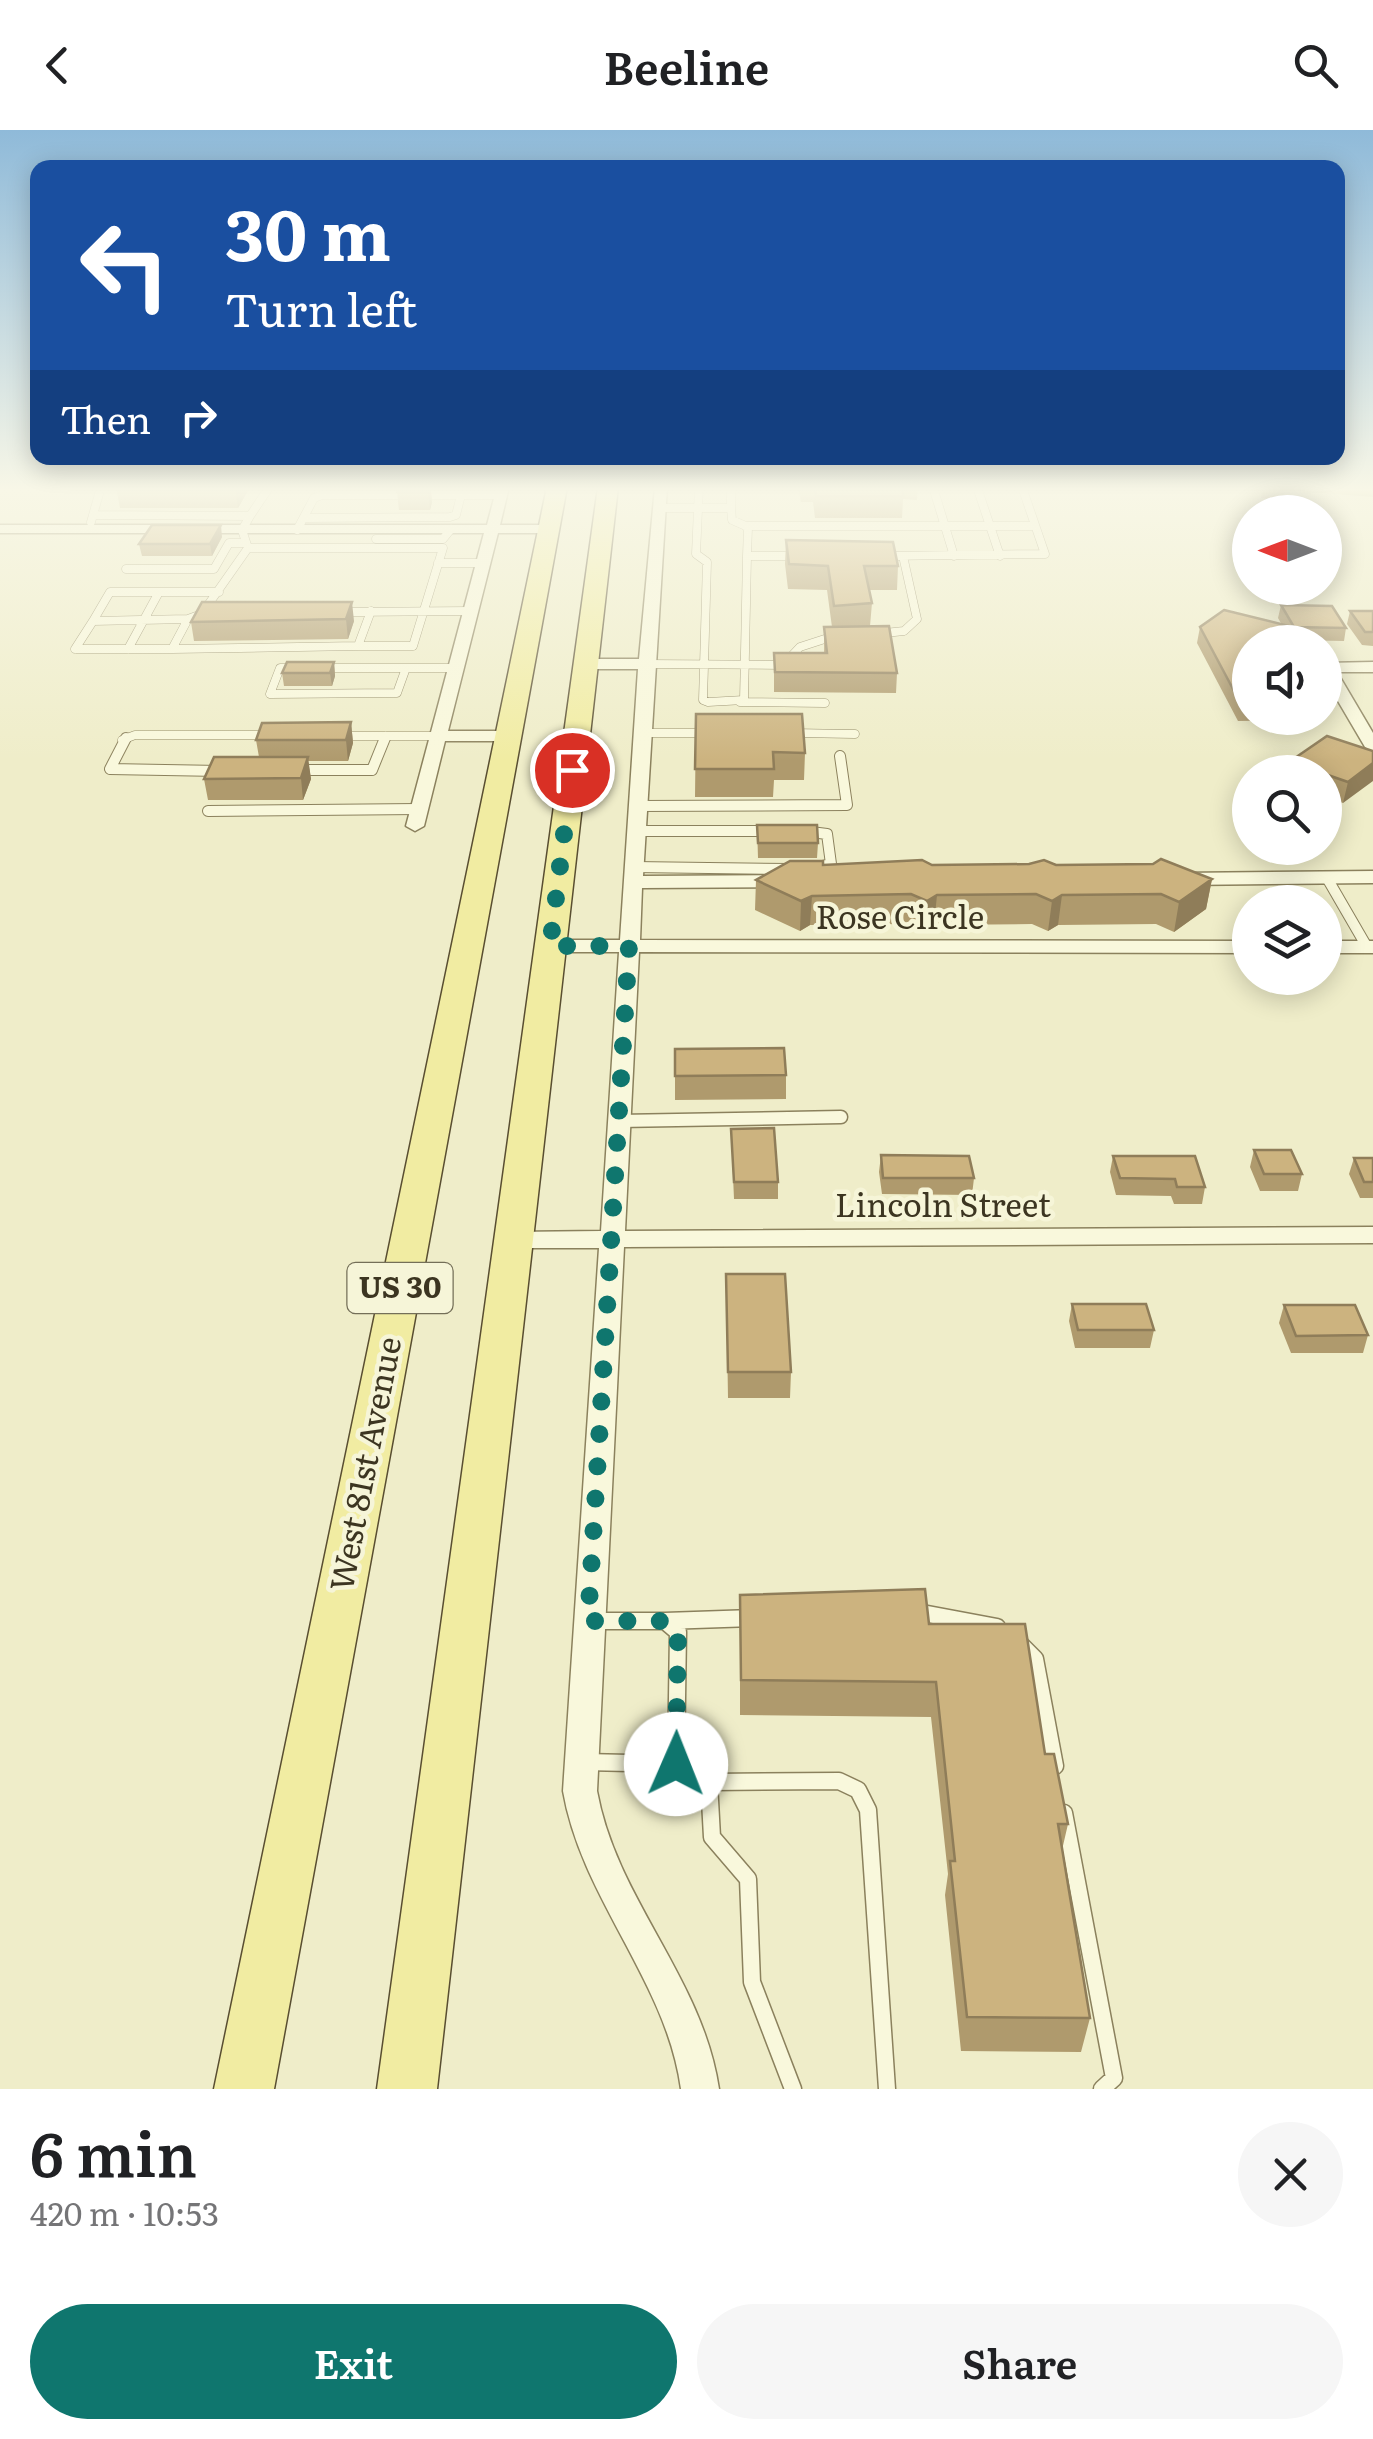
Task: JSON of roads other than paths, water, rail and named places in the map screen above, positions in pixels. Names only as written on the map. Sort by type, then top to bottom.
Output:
[{"type":"main road","name":"West 81st Avenue","points":[[244,2089],[538,578]]},
{"type":"main road","points":[[407,2089],[596,578]]},
{"type":"street","points":[[417,818],[479,578]]},
{"type":"street","points":[[653,578],[580,1791],[598,1857],[677,2003],[691,2041],[700,2089]]},
{"type":"street","points":[[585,664],[646,664]]},
{"type":"street","points":[[1373,667],[1326,668],[1373,747]]},
{"type":"street","points":[[439,736],[508,736]]},
{"type":"street","name":"Rose Circle","points":[[634,874],[852,881]]},
{"type":"street","points":[[1168,879],[1373,878]]},
{"type":"street","name":"Rose Circle","points":[[550,946],[1232,947]]},
{"type":"street","points":[[1342,947],[1370,947]]},
{"type":"street","name":"Lincoln Street","points":[[513,1240],[1373,1235]]},
{"type":"lane","points":[[204,612],[226,578]]},
{"type":"lane","points":[[219,592],[110,592],[75,649],[413,646],[433,578]]},
{"type":"lane","points":[[706,578],[703,700],[825,703]]},
{"type":"lane","points":[[740,702],[744,700],[746,578]]},
{"type":"lane","points":[[646,664],[783,665],[800,647],[825,637],[892,634],[914,625],[918,619],[908,578]]},
{"type":"lane","points":[[128,649],[159,592]]},
{"type":"lane","points":[[334,612],[471,611]]},
{"type":"lane","points":[[93,621],[188,620],[204,612],[222,612]]},
{"type":"lane","points":[[358,646],[371,612]]},
{"type":"lane","points":[[172,649],[188,620]]},
{"type":"lane","points":[[406,668],[397,693],[270,694],[280,668],[406,668],[456,668]]},
{"type":"lane","points":[[643,733],[720,733]]},
{"type":"lane","points":[[778,734],[855,734]]},
{"type":"lane","points":[[234,770],[110,769],[123,738],[135,735],[290,735]]},
{"type":"lane","points":[[328,736],[439,736]]},
{"type":"lane","points":[[293,770],[372,770],[386,736]]},
{"type":"lane","points":[[638,806],[847,806],[840,756]]},
{"type":"lane","points":[[208,811],[417,818]]},
{"type":"lane","points":[[634,874],[810,869],[830,864],[827,834],[819,831],[637,831]]},
{"type":"lane","points":[[1327,878],[1370,947]]},
{"type":"lane","points":[[619,1121],[841,1117]]},
{"type":"lane","points":[[903,1612],[923,1612],[1005,1628],[1035,1659],[1114,2078],[1102,2089]]},
{"type":"lane","points":[[588,1621],[764,1618]]},
{"type":"lane","points":[[665,1621],[678,1632],[676,1764]]},
{"type":"lane","points":[[580,1762],[676,1764],[709,1782],[839,1781],[858,1790],[868,1810],[887,2089]]},
{"type":"lane","points":[[709,1782],[712,1837],[748,1879],[752,1982],[793,2089]]}]
